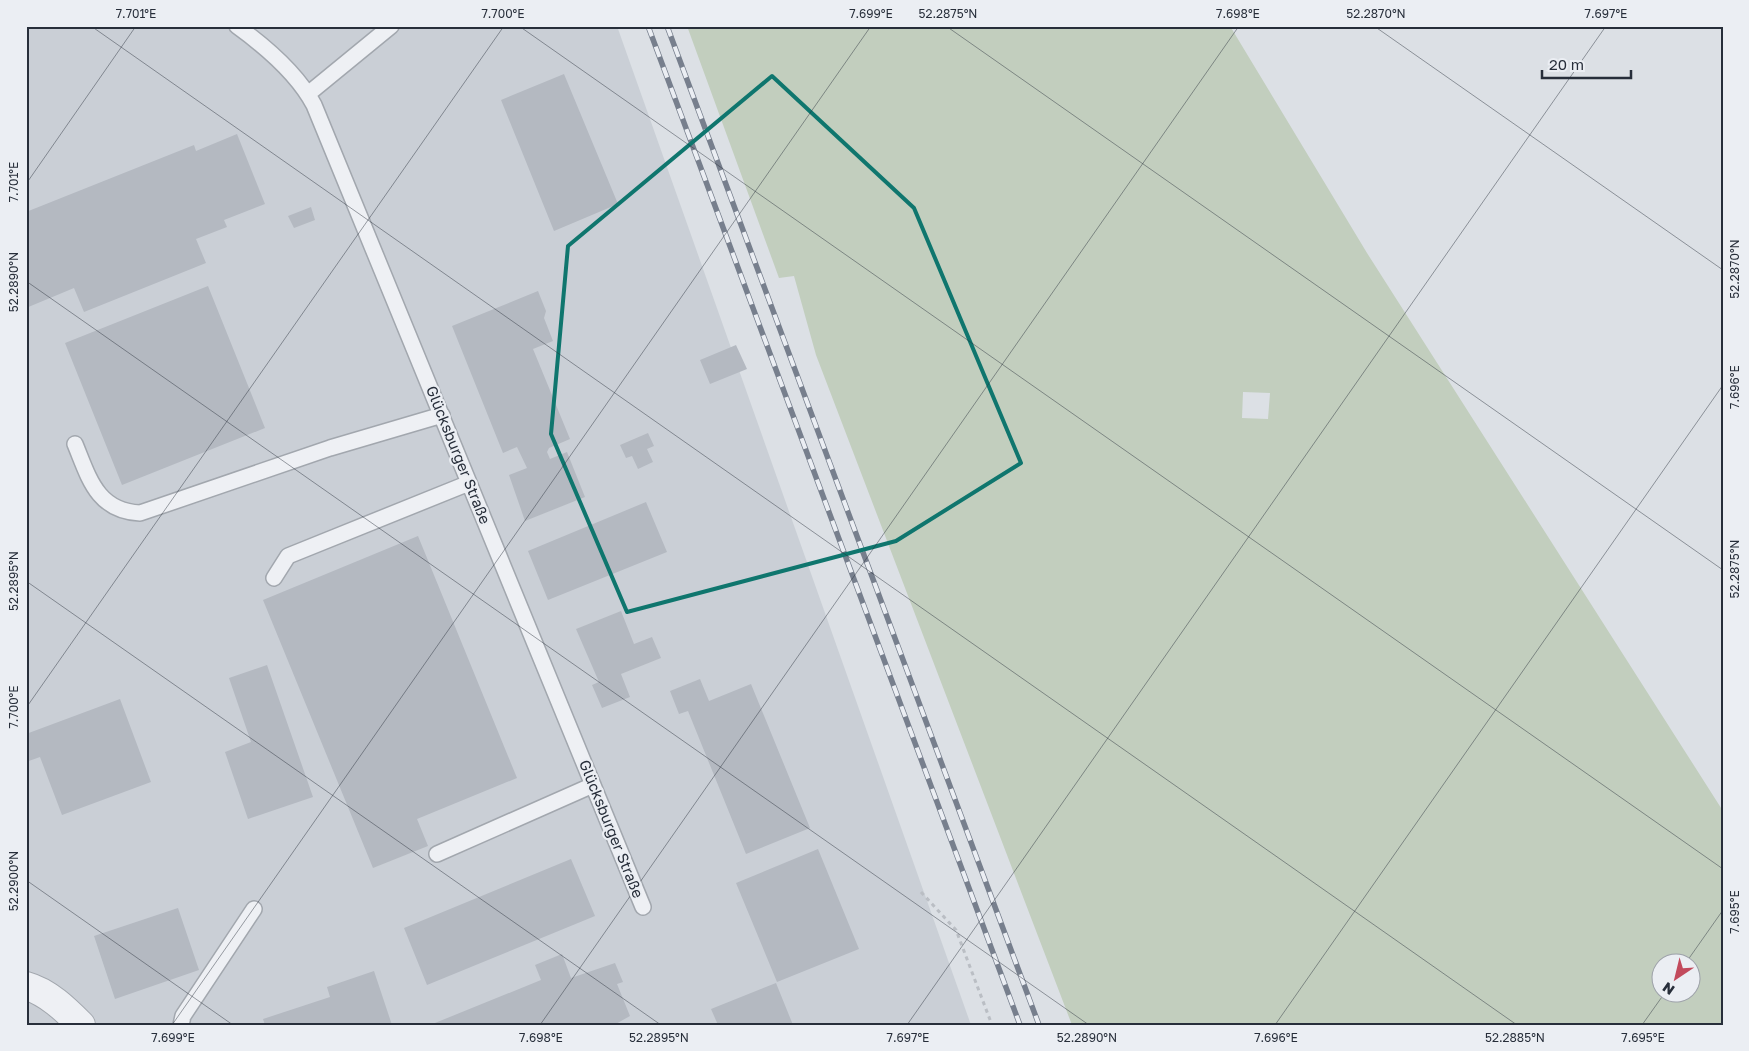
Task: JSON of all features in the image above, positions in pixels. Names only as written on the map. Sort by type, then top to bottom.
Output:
[{"type":"street","points":[[26,986],[64,1008],[81,1025]]},
{"type":"lane","name":"Glücksburger Straße","points":[[237,26],[266,48],[308,94],[442,415],[643,907]]},
{"type":"lane","points":[[308,94],[390,26]]},
{"type":"lane","points":[[75,444],[92,485],[106,502],[123,512],[140,513],[330,448],[442,415]]},
{"type":"lane","points":[[274,578],[288,556],[469,483]]},
{"type":"lane","points":[[437,854],[594,785]]},
{"type":"lane","points":[[180,1025],[183,1016],[254,909]]},
{"type":"path","points":[[921,892],[956,930],[992,1025]]},
{"type":"highlighted area","points":[[772,76],[914,208],[1021,463],[896,541],[627,612],[551,434],[568,246]]},
{"type":"shaded area","points":[[26,26],[617,26],[971,1025],[26,1025]]},
{"type":"green space","points":[[687,26],[1230,26],[1367,253],[1723,811],[1723,1025],[1072,1025],[816,355],[794,276],[779,278]],"holes":[[[1243,392],[1270,393],[1268,419],[1242,418]]]},
{"type":"building","points":[[564,74],[618,204],[554,231],[501,100]]},
{"type":"building","points":[[237,134],[265,204],[224,220],[227,227],[196,239],[206,263],[84,312],[74,288],[26,308],[26,212],[194,145],[196,151]]},
{"type":"building","points":[[311,207],[315,220],[294,228],[288,216]]},
{"type":"building","points":[[208,286],[265,428],[122,485],[65,343]]},
{"type":"building","points":[[538,291],[546,311],[544,318],[553,341],[533,349],[570,439],[549,448],[547,452],[550,459],[567,452],[585,497],[525,521],[509,475],[527,468],[517,447],[503,453],[452,326]]},
{"type":"building","points":[[736,345],[747,369],[710,384],[700,360]]},
{"type":"building","points":[[648,433],[654,446],[647,449],[653,462],[638,469],[632,456],[626,458],[620,445]]},
{"type":"building","points":[[646,502],[667,552],[548,600],[528,551]]},
{"type":"building","points":[[418,536],[517,778],[417,819],[428,846],[373,868],[263,600]]},
{"type":"building","points":[[621,611],[634,644],[652,637],[661,658],[621,674],[630,697],[602,708],[592,685],[599,682],[576,629]]},
{"type":"building","points":[[267,665],[313,797],[248,819],[225,752],[251,742],[229,678]]},
{"type":"building","points":[[700,679],[709,701],[751,684],[810,828],[746,854],[688,711],[679,714],[670,691]]},
{"type":"building","points":[[120,699],[151,782],[62,815],[40,757],[26,762],[26,734]]},
{"type":"building","points":[[818,849],[859,949],[777,982],[736,883]]},
{"type":"building","points":[[571,859],[595,916],[427,985],[404,928]]},
{"type":"building","points":[[178,908],[199,970],[115,999],[94,936]]},
{"type":"building","points":[[562,954],[571,978],[615,963],[623,982],[617,984],[630,1016],[614,1025],[430,1025],[541,980],[535,965]]},
{"type":"building","points":[[374,971],[392,1025],[265,1025],[263,1019],[330,997],[327,987]]},
{"type":"building","points":[[776,983],[793,1025],[718,1025],[711,1009]]},
{"type":"railway","points":[[648,26],[1020,1025]]},
{"type":"railway","points":[[667,26],[1039,1025]]}]
